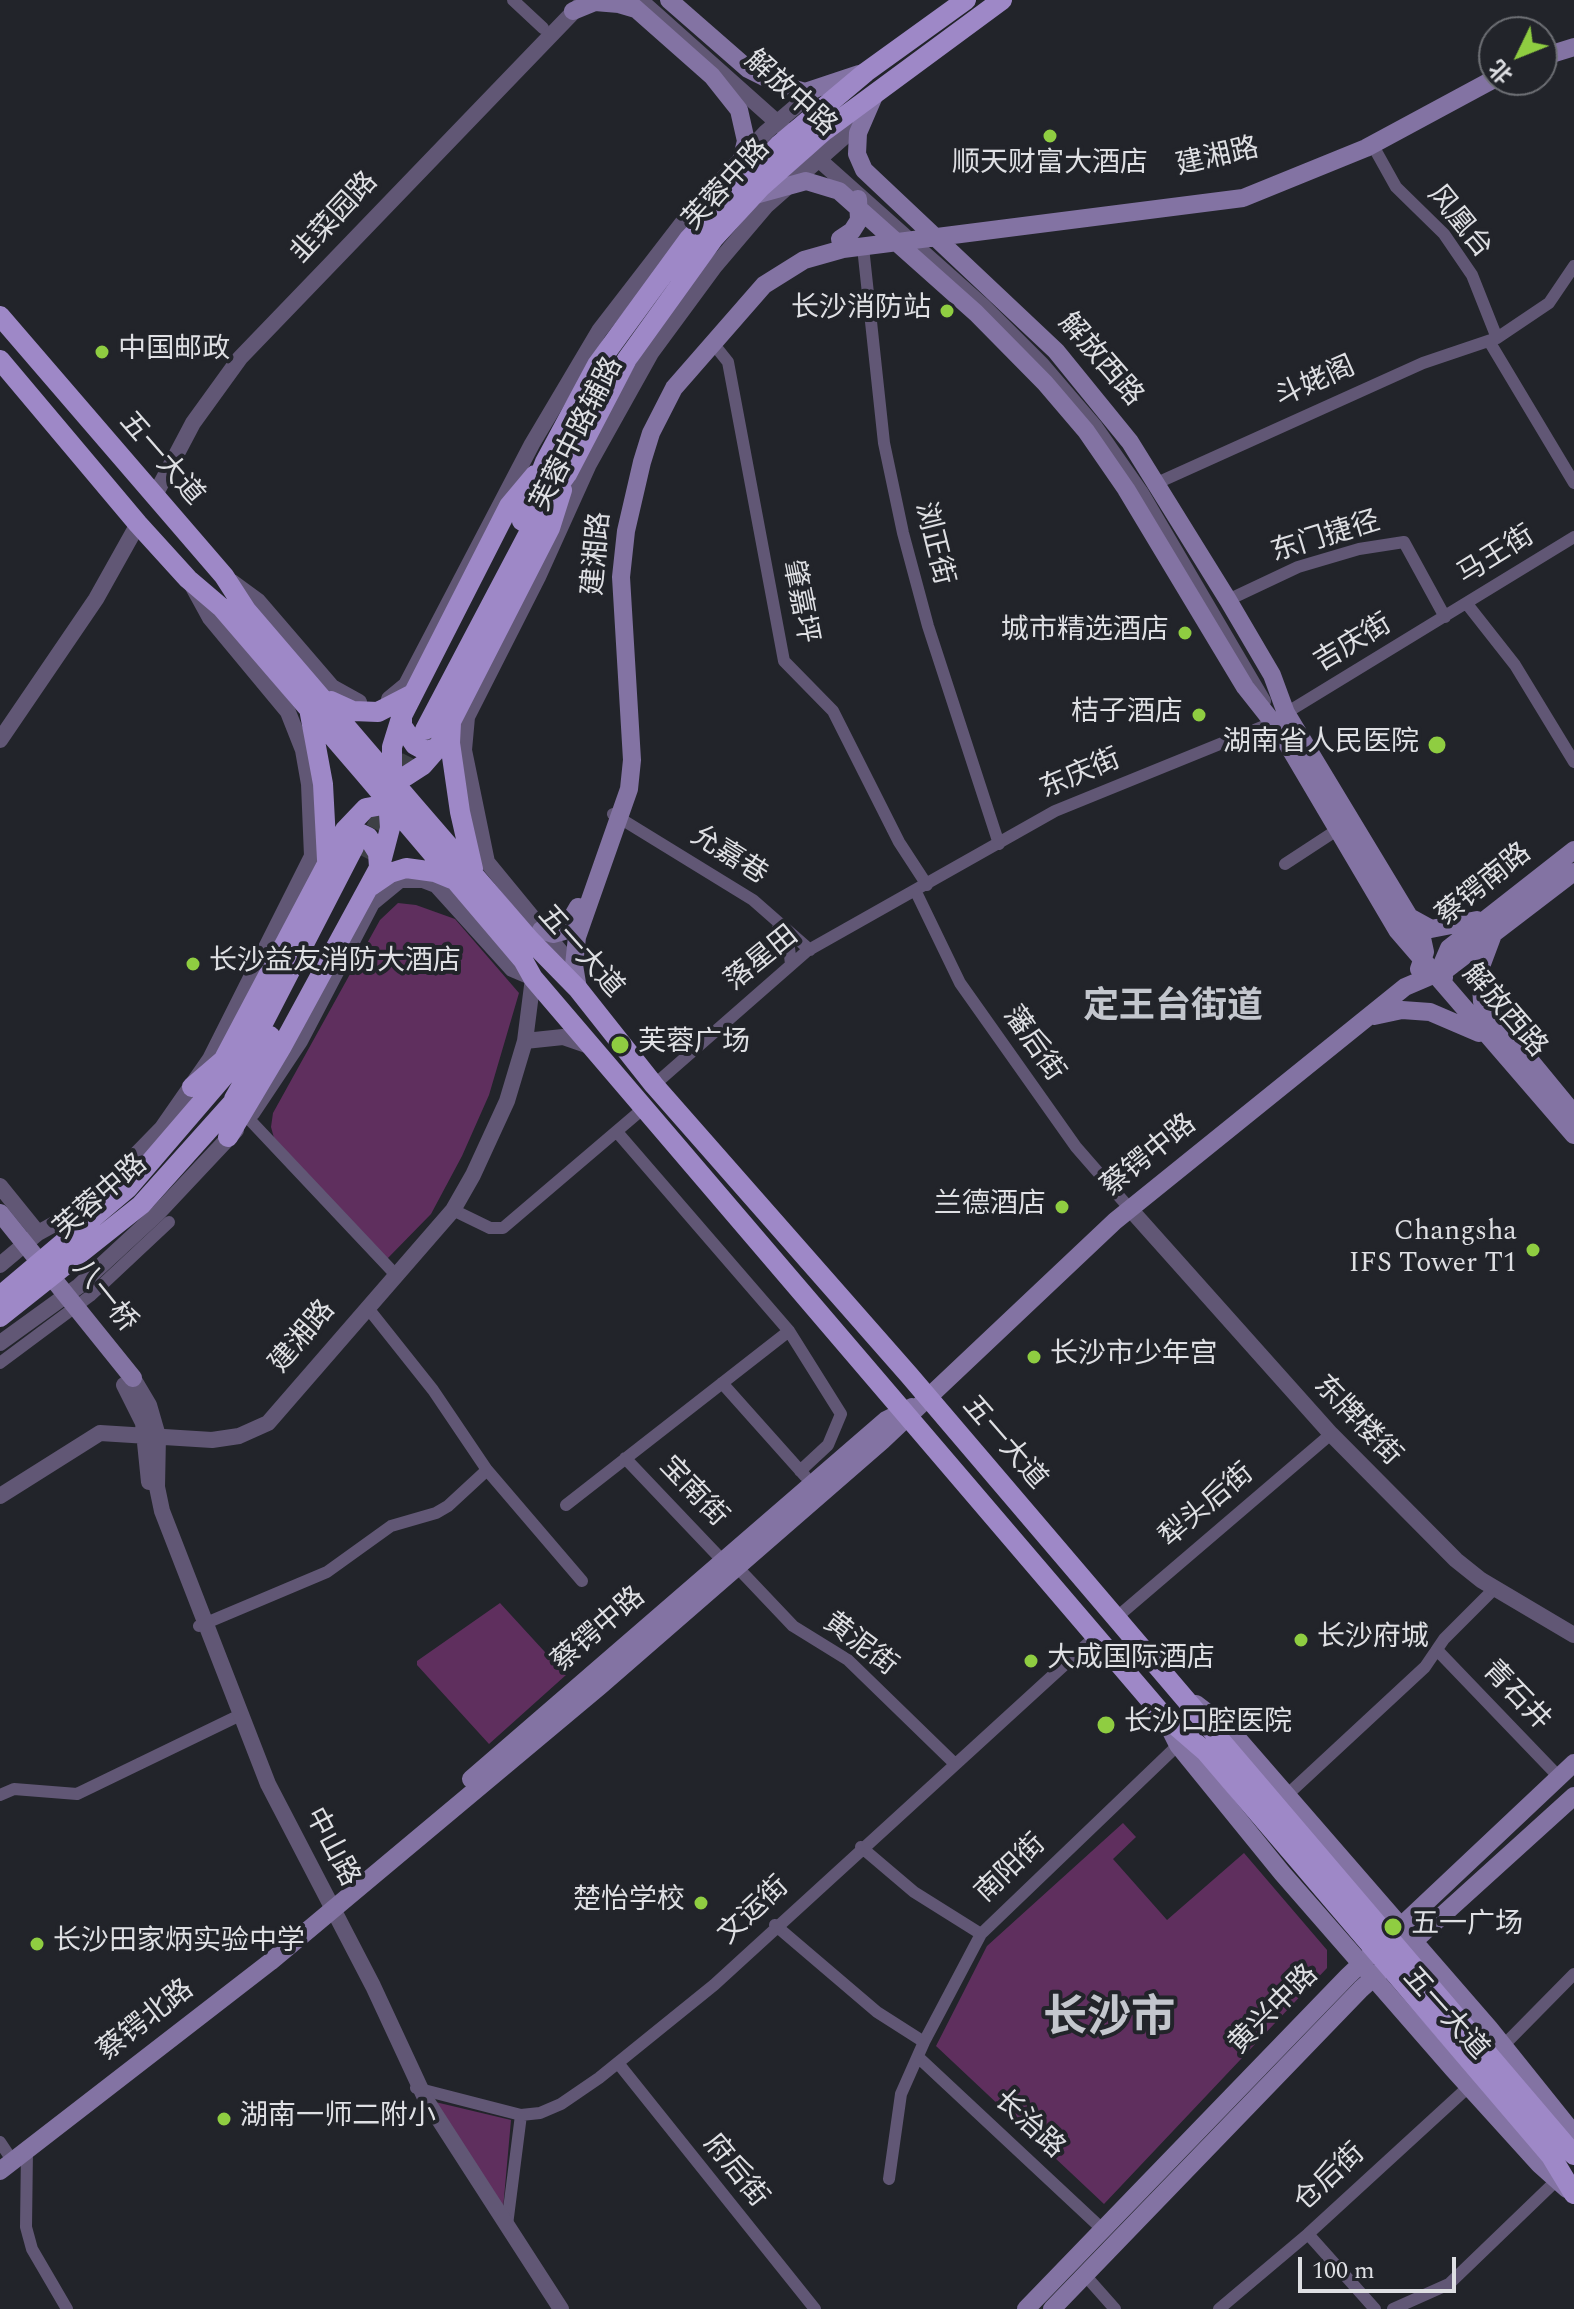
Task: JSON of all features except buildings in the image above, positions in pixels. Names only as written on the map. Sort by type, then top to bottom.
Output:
[{"type":"main road","name":"解放中路","points":[[669,0],[737,60],[765,79],[793,90],[815,90],[866,72]]},
{"type":"main road","name":"芙蓉中路","points":[[415,723],[541,510],[567,474],[644,333],[779,145],[866,72],[966,0]]},
{"type":"main road","name":"芙蓉中路","points":[[415,723],[418,689],[482,547],[509,506],[545,462],[613,341],[689,239],[743,193],[884,84],[1002,0]]},
{"type":"main road","points":[[573,3],[634,3]]},
{"type":"main road","name":"解放中路","points":[[634,3],[712,76],[735,103],[746,128],[743,193]]},
{"type":"main road","name":"建湘路","points":[[536,935],[559,933],[571,923],[616,820],[622,760],[611,577],[622,499],[642,430],[666,383],[757,278],[799,250],[840,239],[1240,188],[1361,138],[1478,76]]},
{"type":"main road","points":[[861,122],[884,84]]},
{"type":"main road","name":"建湘路","points":[[578,989],[574,968],[580,926],[616,820],[632,760],[621,577],[626,531],[642,462],[660,413],[674,388],[712,342],[777,274],[816,255],[884,244],[913,231],[984,232],[1233,200],[1295,178],[1372,144],[1478,88]]},
{"type":"main road","name":"解放西路","points":[[861,122],[857,154],[868,176],[1056,351],[1110,415],[1157,483],[1272,675],[1280,717],[1337,830],[1397,930],[1574,1135]]},
{"type":"main road","name":"解放西路","points":[[743,193],[816,182],[847,196],[976,313],[1034,371],[1107,459],[1245,687],[1280,717],[1410,918],[1425,944],[1436,975]]},
{"type":"main road","points":[[840,239],[852,231],[861,213],[858,198],[849,186]]},
{"type":"main road","points":[[970,282],[963,268],[964,253],[984,232]]},
{"type":"main road","points":[[884,244],[905,245],[929,258]]},
{"type":"main road","name":"五一大道","points":[[0,316],[224,576],[358,766],[536,935],[915,1408],[926,1438],[1162,1714],[1178,1745],[1367,1971],[1557,2180],[1574,2194]]},
{"type":"main road","name":"五一大道","points":[[0,360],[188,579],[222,608],[387,774]]},
{"type":"main road","name":"芙蓉中路","points":[[415,723],[531,504],[545,462]]},
{"type":"main road","name":"芙蓉中路","points":[[437,748],[533,575],[567,474]]},
{"type":"main road","points":[[199,1092],[242,1026],[324,871],[328,838],[314,700],[366,713],[389,709],[418,689]]},
{"type":"main road","points":[[452,721],[450,743],[465,842],[480,883]]},
{"type":"main road","points":[[415,723],[402,726],[415,745],[426,751],[437,748]]},
{"type":"main road","points":[[324,871],[360,851],[390,828],[400,804],[387,774],[392,747],[415,723]]},
{"type":"main road","points":[[358,766],[387,774],[414,771],[437,748]]},
{"type":"main road","points":[[358,901],[359,813],[400,804]]},
{"type":"main road","name":"五一大道","points":[[400,804],[413,831],[881,1383],[915,1408],[946,1422],[1185,1695],[1231,1731],[1406,1932],[1502,2047],[1565,2147],[1574,2194]]},
{"type":"main road","name":"蔡锷南路","points":[[1493,924],[1574,850]]},
{"type":"main road","name":"芙蓉中路","points":[[0,1296],[128,1188],[199,1092],[256,1037],[360,851]]},
{"type":"main road","points":[[228,1109],[277,1024],[360,851]]},
{"type":"main road","points":[[228,1137],[281,1048],[358,901],[382,877],[398,869],[425,870],[455,880]]},
{"type":"main road","name":"蔡锷南路","points":[[1436,975],[1449,948],[1574,872]]},
{"type":"main road","points":[[1410,918],[1423,927],[1440,929],[1493,924]]},
{"type":"main road","name":"解放西路","points":[[1493,924],[1480,969],[1482,1002],[1574,1114]]},
{"type":"main road","name":"蔡锷中路","points":[[327,1909],[878,1436],[956,1374],[1101,1233],[1405,987],[1436,975]]},
{"type":"main road","points":[[1368,1018],[1390,1011],[1430,1012],[1488,1038]]},
{"type":"main road","points":[[228,1109],[281,1048]]},
{"type":"main road","name":"芙蓉中路","points":[[0,1317],[141,1205],[228,1109]]},
{"type":"main road","name":"八一桥","points":[[0,1213],[128,1382]]},
{"type":"main road","name":"八一桥","points":[[0,1231],[128,1382]]},
{"type":"main road","points":[[946,1422],[941,1404],[956,1374]]},
{"type":"main road","points":[[881,1383],[886,1409],[878,1436],[903,1432],[926,1438]]},
{"type":"main road","name":"蔡锷中路","points":[[730,1564],[806,1478],[878,1436]]},
{"type":"main road","name":"五一大道","points":[[1185,1695],[1212,1747],[1565,2147]]},
{"type":"main road","name":"五一大道","points":[[1162,1714],[1212,1747]]},
{"type":"main road","name":"黄兴中路","points":[[1026,2309],[1105,2226],[1367,1971],[1574,1763]]},
{"type":"main road","name":"黄兴中路","points":[[1406,1932],[1574,1796]]},
{"type":"main road","name":"蔡锷北路","points":[[2,2156],[27,2150],[327,1909]]},
{"type":"main road","name":"蔡锷北路","points":[[2,2156],[327,1909]]},
{"type":"main road","name":"黄兴中路","points":[[1052,2309],[1367,1971]]},
{"type":"street","points":[[513,0],[543,28]]},
{"type":"street","name":"解放中路","points":[[655,0],[913,231]]},
{"type":"street","name":"韭菜园路","points":[[150,492],[201,401],[244,344],[543,28],[573,3]]},
{"type":"street","name":"韭菜园路","points":[[150,492],[193,423],[240,358],[573,3]]},
{"type":"street","name":"解放中路","points":[[634,3],[849,186],[913,231]]},
{"type":"street","name":"芙蓉中路辅路","points":[[380,702],[397,696],[406,685],[599,331],[658,251],[744,156],[815,90]]},
{"type":"street","name":"芙蓉中路辅路","points":[[574,968],[536,935],[490,869],[464,750],[464,728],[533,575],[596,450],[651,353],[722,257],[790,184],[861,122]]},
{"type":"street","name":"风凰台","points":[[1372,144],[1396,187],[1444,234],[1472,275],[1493,339],[1574,483]]},
{"type":"street","name":"解放西路","points":[[913,231],[929,258],[1012,334],[1101,436],[1234,639]]},
{"type":"street","name":"解放西路","points":[[913,231],[1049,359],[1122,448],[1280,717]]},
{"type":"street","name":"浏正街","points":[[863,247],[884,443],[903,533],[928,626],[999,844]]},
{"type":"street","name":"斗姥阁","points":[[1157,483],[1423,363],[1493,339],[1549,303],[1574,266]]},
{"type":"street","name":"肇嘉坪","points":[[712,342],[728,362],[784,661],[833,711],[922,888]]},
{"type":"street","points":[[0,740],[96,599],[138,524]]},
{"type":"street","name":"马王街","points":[[1445,617],[1574,537]]},
{"type":"street","name":"东门捷径","points":[[1228,600],[1298,567],[1359,549],[1404,542],[1445,617]]},
{"type":"street","points":[[224,576],[258,601],[332,687],[349,699],[380,702],[473,796]]},
{"type":"street","points":[[1,1261],[38,1233],[85,1207],[199,1092],[306,871],[313,839],[309,784],[301,744],[279,698],[210,618],[188,579]]},
{"type":"street","points":[[1467,604],[1515,665],[1574,762]]},
{"type":"street","name":"吉庆街","points":[[1280,717],[1445,617]]},
{"type":"street","points":[[301,744],[349,699]]},
{"type":"street","name":"东庆街","points":[[922,888],[1055,811],[1280,717]]},
{"type":"street","points":[[309,784],[397,881]]},
{"type":"street","name":"允嘉巷","points":[[616,820],[753,900],[810,950]]},
{"type":"street","name":"允嘉巷","points":[[616,820],[769,920],[785,938],[791,964]]},
{"type":"street","points":[[1285,864],[1337,830]]},
{"type":"street","points":[[430,882],[480,833]]},
{"type":"street","points":[[0,1343],[79,1286],[190,1180],[248,1118],[300,1041],[372,903],[397,881],[414,879],[430,882],[445,892],[512,969],[528,969]]},
{"type":"street","name":"落星田","points":[[654,1085],[810,950],[922,888]]},
{"type":"street","name":"藩后街","points":[[922,888],[960,983],[1076,1147],[1131,1210]]},
{"type":"street","name":"建湘路","points":[[0,1496],[100,1433],[212,1440],[239,1436],[268,1423],[453,1210],[507,1101],[525,1041],[528,969]]},
{"type":"street","points":[[525,1041],[563,1037],[594,1048]]},
{"type":"street","points":[[453,1210],[490,1228],[503,1228],[645,1107]]},
{"type":"street","points":[[248,1118],[395,1274]]},
{"type":"street","points":[[617,1132],[789,1331],[841,1414],[828,1445],[806,1478],[722,1383]]},
{"type":"street","points":[[0,1186],[38,1233]]},
{"type":"street","name":"东牌楼街","points":[[1131,1210],[1331,1434],[1456,1560],[1495,1588],[1574,1635]]},
{"type":"street","points":[[0,1363],[90,1296],[169,1222]]},
{"type":"street","points":[[367,1307],[433,1390],[487,1470],[582,1581]]},
{"type":"street","points":[[566,1505],[789,1331]]},
{"type":"street","name":"中山路","points":[[128,1382],[138,1411],[152,1436],[155,1514],[268,1784],[416,2088],[553,2309]]},
{"type":"street","name":"犁头后街","points":[[1117,1617],[1331,1434]]},
{"type":"street","name":"宝南街","points":[[625,1458],[730,1564]]},
{"type":"street","points":[[202,1625],[327,1572],[391,1526],[436,1513],[487,1470]]},
{"type":"street","name":"黄泥街","points":[[730,1564],[793,1626],[848,1660],[954,1763]]},
{"type":"street","points":[[1287,1795],[1425,1667],[1495,1588]]},
{"type":"street","name":"中山路","points":[[202,1625],[234,1718],[272,1812],[327,1909]]},
{"type":"street","name":"文运街","points":[[521,2115],[540,2113],[561,2104],[618,2063],[714,1985],[775,1925],[1096,1636]]},
{"type":"street","name":"青石井","points":[[1437,1650],[1559,1777]]},
{"type":"street","points":[[0,1795],[14,1789],[77,1794],[234,1718]]},
{"type":"street","name":"南阳街","points":[[889,2179],[901,2094],[924,2042],[981,1934],[1178,1745]]},
{"type":"street","points":[[861,1847],[914,1892],[981,1934]]},
{"type":"street","points":[[775,1925],[877,2012],[924,2042]]},
{"type":"street","points":[[1502,2047],[1574,1974]]},
{"type":"street","name":"长治路","points":[[918,2057],[1100,2227],[1105,2226]]},
{"type":"street","name":"府后街","points":[[618,2063],[815,2309]]},
{"type":"street","points":[[416,2088],[521,2115],[506,2230]]},
{"type":"street","name":"仓后街","points":[[1219,2309],[1308,2234],[1464,2091],[1477,2092]]},
{"type":"street","points":[[27,2150],[26,2227],[32,2249],[67,2309]]},
{"type":"street","points":[[1393,2309],[1449,2284],[1557,2180]]},
{"type":"street","name":"中山路","points":[[506,2230],[561,2309]]},
{"type":"street","points":[[1308,2234],[1375,2309]]},
{"type":"street","points":[[1084,2274],[1115,2309]]},
{"type":"shaded area","points":[[398,903],[416,905],[455,919],[519,993],[489,1095],[462,1156],[431,1214],[386,1260],[274,1138],[271,1127],[273,1113],[380,920]]},
{"type":"shaded area","points":[[500,1603],[566,1675],[489,1744],[417,1665],[417,1661]]},
{"type":"shaded area","points":[[1123,1823],[1136,1837],[1113,1859],[1167,1920],[1244,1853],[1327,1950],[1327,1968],[1104,2204],[936,2046],[987,1946]]},
{"type":"shaded area","points":[[431,2101],[511,2120],[503,2209]]},
{"type":"tunnel","points":[[362,856],[425,731]]},
{"type":"place","name":"顺天财富大酒店","points":[[1050,136]]},
{"type":"place","name":"长沙消防站","points":[[947,311]]},
{"type":"place","name":"中国邮政","points":[[102,352]]},
{"type":"place","name":"城市精选酒店","points":[[1185,633]]},
{"type":"place","name":"桔子酒店","points":[[1199,715]]},
{"type":"place","name":"湖南省人民医院","points":[[1437,745]]},
{"type":"place","name":"长沙益友消防大酒店","points":[[193,964]]},
{"type":"place","name":"芙蓉广场","points":[[620,1045]]},
{"type":"place","name":"兰德酒店","points":[[1062,1207]]},
{"type":"place","name":"Changsha IFS Tower T1","points":[[1533,1250]]},
{"type":"place","name":"长沙市少年宫","points":[[1034,1357]]},
{"type":"place","name":"长沙府城","points":[[1301,1640]]},
{"type":"place","name":"大成国际酒店","points":[[1031,1661]]},
{"type":"place","name":"长沙口腔医院","points":[[1106,1725]]},
{"type":"place","name":"楚怡学校","points":[[701,1903]]},
{"type":"place","name":"五一广场","points":[[1393,1927]]},
{"type":"place","name":"长沙田家炳实验中学","points":[[37,1944]]},
{"type":"place","name":"湖南一师二附小","points":[[224,2119]]},
{"type":"district","name":"定王台街道","points":[[1173,1010]]},
{"type":"district","name":"长沙市","points":[[1109,2022]]}]
